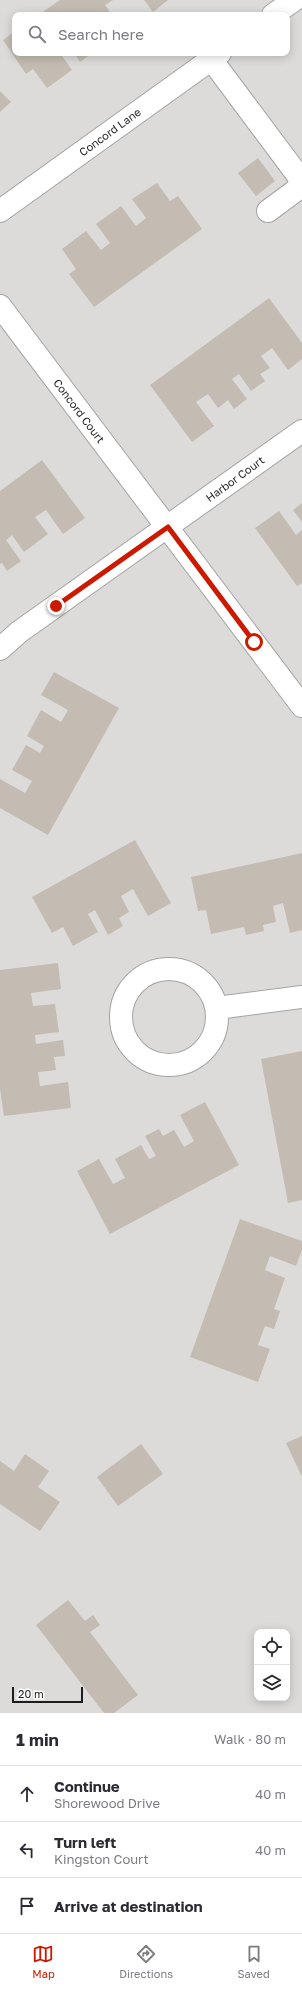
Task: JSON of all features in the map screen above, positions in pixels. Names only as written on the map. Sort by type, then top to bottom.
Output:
[{"type":"street","points":[[277,12],[294,0]]},
{"type":"street","points":[[215,56],[299,177],[300,185],[268,211]]},
{"type":"street","name":"Concord Lane","points":[[0,211],[215,56]]},
{"type":"street","name":"Concord Court","points":[[0,306],[302,706]]},
{"type":"street","name":"Harbor Court","points":[[0,649],[19,632],[163,521],[302,431]]},
{"type":"street","points":[[176,968],[203,981],[218,1008],[214,1038],[193,1060],[163,1065],[135,1052],[121,1026],[125,995],[146,973],[176,968]]},
{"type":"street","points":[[218,1008],[302,997]]},
{"type":"shaded area","points":[[0,0],[302,0],[302,1713],[0,1713]]},
{"type":"building","points":[[60,0],[113,0],[105,5],[110,12],[42,12]]},
{"type":"building","points":[[144,0],[168,0],[153,12]]},
{"type":"building","points":[[12,33],[12,53],[3,40]]},
{"type":"building","points":[[14,56],[62,56],[72,70],[47,88],[33,69],[26,74]]},
{"type":"building","points":[[76,56],[88,56],[80,62]]},
{"type":"building","points":[[0,91],[11,102],[0,112]]},
{"type":"building","points":[[258,158],[275,181],[256,196],[238,173]]},
{"type":"building","points":[[157,183],[170,201],[178,196],[202,229],[94,307],[69,274],[76,269],[62,249],[86,231],[101,250],[110,243],[96,224],[121,206],[136,226],[146,218],[132,199]]},
{"type":"building","points":[[269,298],[302,343],[302,359],[288,370],[272,348],[261,356],[270,368],[260,374],[265,381],[251,391],[239,374],[232,379],[247,399],[234,409],[228,400],[218,408],[208,394],[196,402],[214,426],[192,442],[150,385]]},
{"type":"building","points":[[42,460],[85,518],[63,534],[46,510],[35,517],[48,534],[24,552],[12,535],[6,540],[21,561],[7,571],[2,563],[0,564],[0,491]]},
{"type":"building","points":[[302,503],[302,522],[293,510]]},
{"type":"building","points":[[279,511],[296,535],[302,530],[302,583],[297,586],[255,528]]},
{"type":"building","points":[[54,672],[119,708],[48,835],[0,808],[0,779],[25,793],[32,781],[12,770],[26,745],[40,753],[44,746],[27,736],[41,710],[61,722],[68,710],[41,695]]},
{"type":"building","points":[[135,840],[171,903],[148,916],[133,889],[121,896],[129,912],[119,918],[123,926],[108,935],[95,910],[88,914],[98,932],[73,946],[63,927],[52,933],[32,897]]},
{"type":"building","points":[[302,853],[302,930],[290,933],[283,903],[273,906],[276,922],[263,925],[264,931],[246,935],[244,927],[211,934],[206,910],[198,911],[191,877]]},
{"type":"building","points":[[58,963],[61,989],[31,993],[33,1006],[55,1004],[59,1032],[35,1035],[36,1044],[63,1040],[65,1056],[54,1057],[56,1070],[38,1072],[40,1086],[68,1082],[71,1108],[4,1116],[0,1089],[0,970]]},
{"type":"building","points":[[302,1051],[302,1200],[288,1203],[261,1059]]},
{"type":"building","points":[[205,1102],[239,1165],[110,1234],[77,1171],[99,1159],[113,1184],[125,1178],[115,1159],[141,1145],[149,1159],[156,1156],[145,1136],[159,1129],[163,1136],[174,1130],[184,1147],[194,1141],[180,1115]]},
{"type":"building","points":[[240,1219],[302,1241],[302,1250],[296,1266],[270,1256],[265,1270],[285,1278],[274,1309],[280,1311],[274,1329],[265,1326],[258,1345],[270,1349],[258,1382],[190,1357]]},
{"type":"building","points":[[302,1436],[302,1477],[286,1443]]},
{"type":"building","points":[[141,1444],[163,1474],[118,1506],[97,1477]]},
{"type":"building","points":[[25,1454],[49,1471],[38,1487],[60,1502],[40,1531],[0,1504],[0,1461],[14,1471]]},
{"type":"building","points":[[68,1600],[85,1621],[93,1615],[100,1625],[90,1632],[138,1695],[114,1713],[104,1713],[36,1625]]},
{"type":"route","points":[[56,606],[168,527],[254,642]]}]
